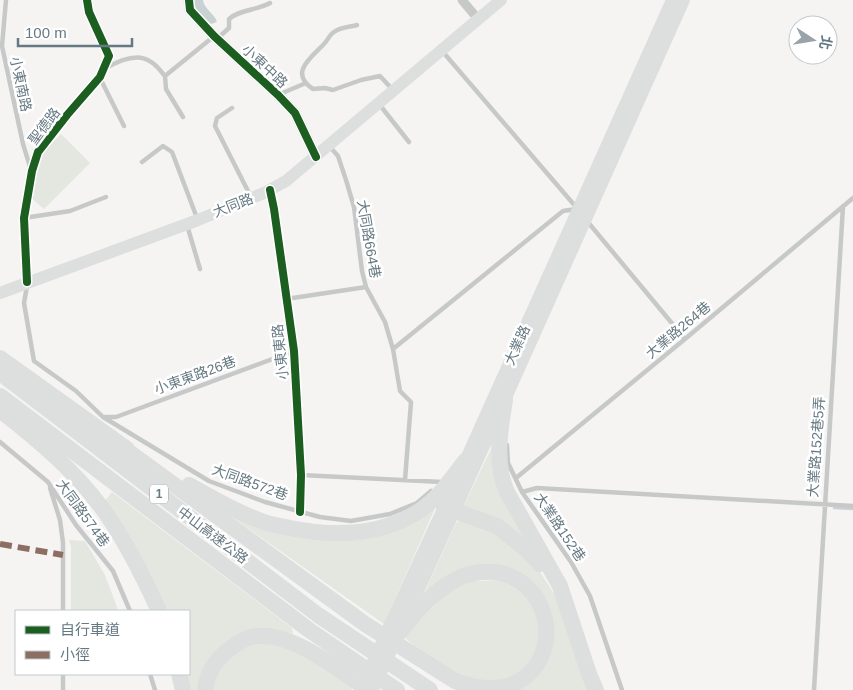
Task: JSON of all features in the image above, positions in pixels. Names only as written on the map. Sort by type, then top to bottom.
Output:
[{"type":"highway","points":[[0,358],[366,624],[442,674],[470,687],[503,687],[524,677],[540,660],[544,650],[548,626],[545,613],[534,595],[520,581],[512,576],[487,571],[458,578],[442,588],[421,606],[396,636]]},
{"type":"highway","name":"中山高速公路","points":[[0,374],[318,615],[430,690]]},
{"type":"highway","name":"中山高速公路","points":[[0,396],[309,630],[397,690]]},
{"type":"highway","points":[[505,400],[499,439],[501,477],[507,492],[560,586],[596,690]]},
{"type":"highway","points":[[0,410],[42,443],[102,508],[142,574],[159,610]]},
{"type":"highway","points":[[118,444],[230,508],[266,523],[324,534],[349,534],[397,523],[422,508],[442,491],[464,457]]},
{"type":"highway","points":[[450,508],[497,526],[527,550],[560,586]]},
{"type":"highway","points":[[205,690],[206,681],[212,668],[221,656],[250,637],[265,636],[287,641],[308,650],[368,690]]},
{"type":"highway","points":[[179,675],[183,690]]},
{"type":"main road","name":"大同路","points":[[0,293],[192,222],[252,198],[286,181],[501,0]]},
{"type":"main road","name":"大業路","points":[[372,690],[450,508],[464,457],[478,432],[581,214],[672,0]]},
{"type":"main road","name":"大業路","points":[[614,140],[684,0]]},
{"type":"main road","name":"大業路","points":[[360,690],[505,400],[581,214]]},
{"type":"street","points":[[87,0],[89,12],[109,56],[102,73]]},
{"type":"street","name":"小東中路","points":[[189,0],[190,10],[295,113],[316,157]]},
{"type":"street","points":[[462,0],[478,20]]},
{"type":"street","name":"聖德路","points":[[27,282],[24,218],[32,171],[38,152],[102,73]]},
{"type":"street","name":"小東東路","points":[[270,190],[294,350],[301,475],[300,512]]},
{"type":"lane","name":"小東南路","points":[[6,0],[2,46],[23,144],[32,171]]},
{"type":"lane","points":[[165,76],[229,28],[229,19],[233,15],[261,8],[270,2]]},
{"type":"lane","points":[[0,17],[6,16]]},
{"type":"lane","points":[[357,25],[334,31],[326,43],[306,61],[302,68],[306,82],[313,89],[325,88],[333,90],[361,80],[380,76],[393,92]]},
{"type":"lane","points":[[442,51],[685,339]]},
{"type":"lane","points":[[124,126],[102,73],[120,60],[138,58],[150,60],[165,76],[166,89],[183,117]]},
{"type":"lane","points":[[278,95],[306,82]]},
{"type":"lane","points":[[379,104],[410,142]]},
{"type":"lane","points":[[232,108],[218,118],[215,126],[252,198]]},
{"type":"lane","points":[[142,162],[163,146],[172,152],[192,222],[200,269]]},
{"type":"lane","name":"大同路664巷","points":[[329,146],[338,156],[354,207],[362,271],[366,287],[385,322],[393,348],[400,391],[411,402],[405,480]]},
{"type":"lane","points":[[24,218],[70,211],[106,197]]},
{"type":"lane","name":"大業路264巷","points":[[516,478],[853,198]]},
{"type":"lane","name":"大業路152巷5弄","points":[[814,690],[843,206]]},
{"type":"lane","points":[[393,348],[563,210],[581,214]]},
{"type":"lane","name":"大同路572巷","points":[[27,282],[24,303],[34,361],[76,391],[103,417],[209,481],[265,502],[320,517],[351,522],[390,514],[417,503],[442,482],[447,475]]},
{"type":"lane","points":[[286,300],[366,287]]},
{"type":"lane","name":"小東東路26巷","points":[[103,417],[116,416],[294,350]]},
{"type":"lane","points":[[507,430],[506,422],[516,373]]},
{"type":"lane","name":"大業路152巷","points":[[507,438],[508,463],[522,492],[571,562],[590,596],[622,690]]},
{"type":"lane","name":"大同路574巷","points":[[0,442],[48,482],[76,525],[113,572],[130,610]]},
{"type":"lane","points":[[301,475],[442,482]]},
{"type":"lane","points":[[48,482],[60,520],[63,543],[63,610]]},
{"type":"lane","points":[[522,492],[537,488],[853,506]]},
{"type":"lane","points":[[63,675],[63,690]]},
{"type":"lane","points":[[150,675],[155,690]]},
{"type":"shaded area","points":[[194,0],[203,0],[205,6],[217,22],[211,24],[196,9]]},
{"type":"shaded area","points":[[61,134],[90,163],[44,209],[30,197],[34,178],[42,153]]},
{"type":"shaded area","points":[[493,445],[524,536],[521,537],[463,507]]},
{"type":"shaded area","points":[[112,492],[292,628],[293,634],[265,629],[247,633],[199,690],[189,690],[184,675],[190,675],[190,610],[161,610],[104,502]]},
{"type":"shaded area","points":[[436,506],[384,624],[222,510],[308,539]]},
{"type":"shaded area","points":[[462,518],[495,533],[535,564],[558,600],[589,690],[515,690],[536,673],[551,653],[552,625],[541,598],[495,567],[422,598],[456,523]]},
{"type":"shaded area","points":[[69,540],[85,541],[105,575],[118,610],[71,610],[71,547]]},
{"type":"shaded area","points":[[502,580],[520,588],[534,604],[542,631],[537,656],[521,676],[494,683],[468,682],[431,661],[404,637],[448,591],[472,581]]},
{"type":"shaded area","points":[[262,640],[301,649],[354,685],[351,690],[212,690],[216,673],[231,655]]},
{"type":"waterway","points":[[834,508],[853,509]]},
{"type":"marked path","points":[[0,544],[63,555]]},
{"type":"cycle path","points":[[27,282],[24,218],[32,171],[38,152],[100,77],[109,56],[89,12],[87,0]]},
{"type":"cycle path","points":[[189,0],[190,10],[214,36],[295,113],[316,157]]},
{"type":"cycle path","points":[[270,190],[294,351],[301,475],[300,512]]}]
